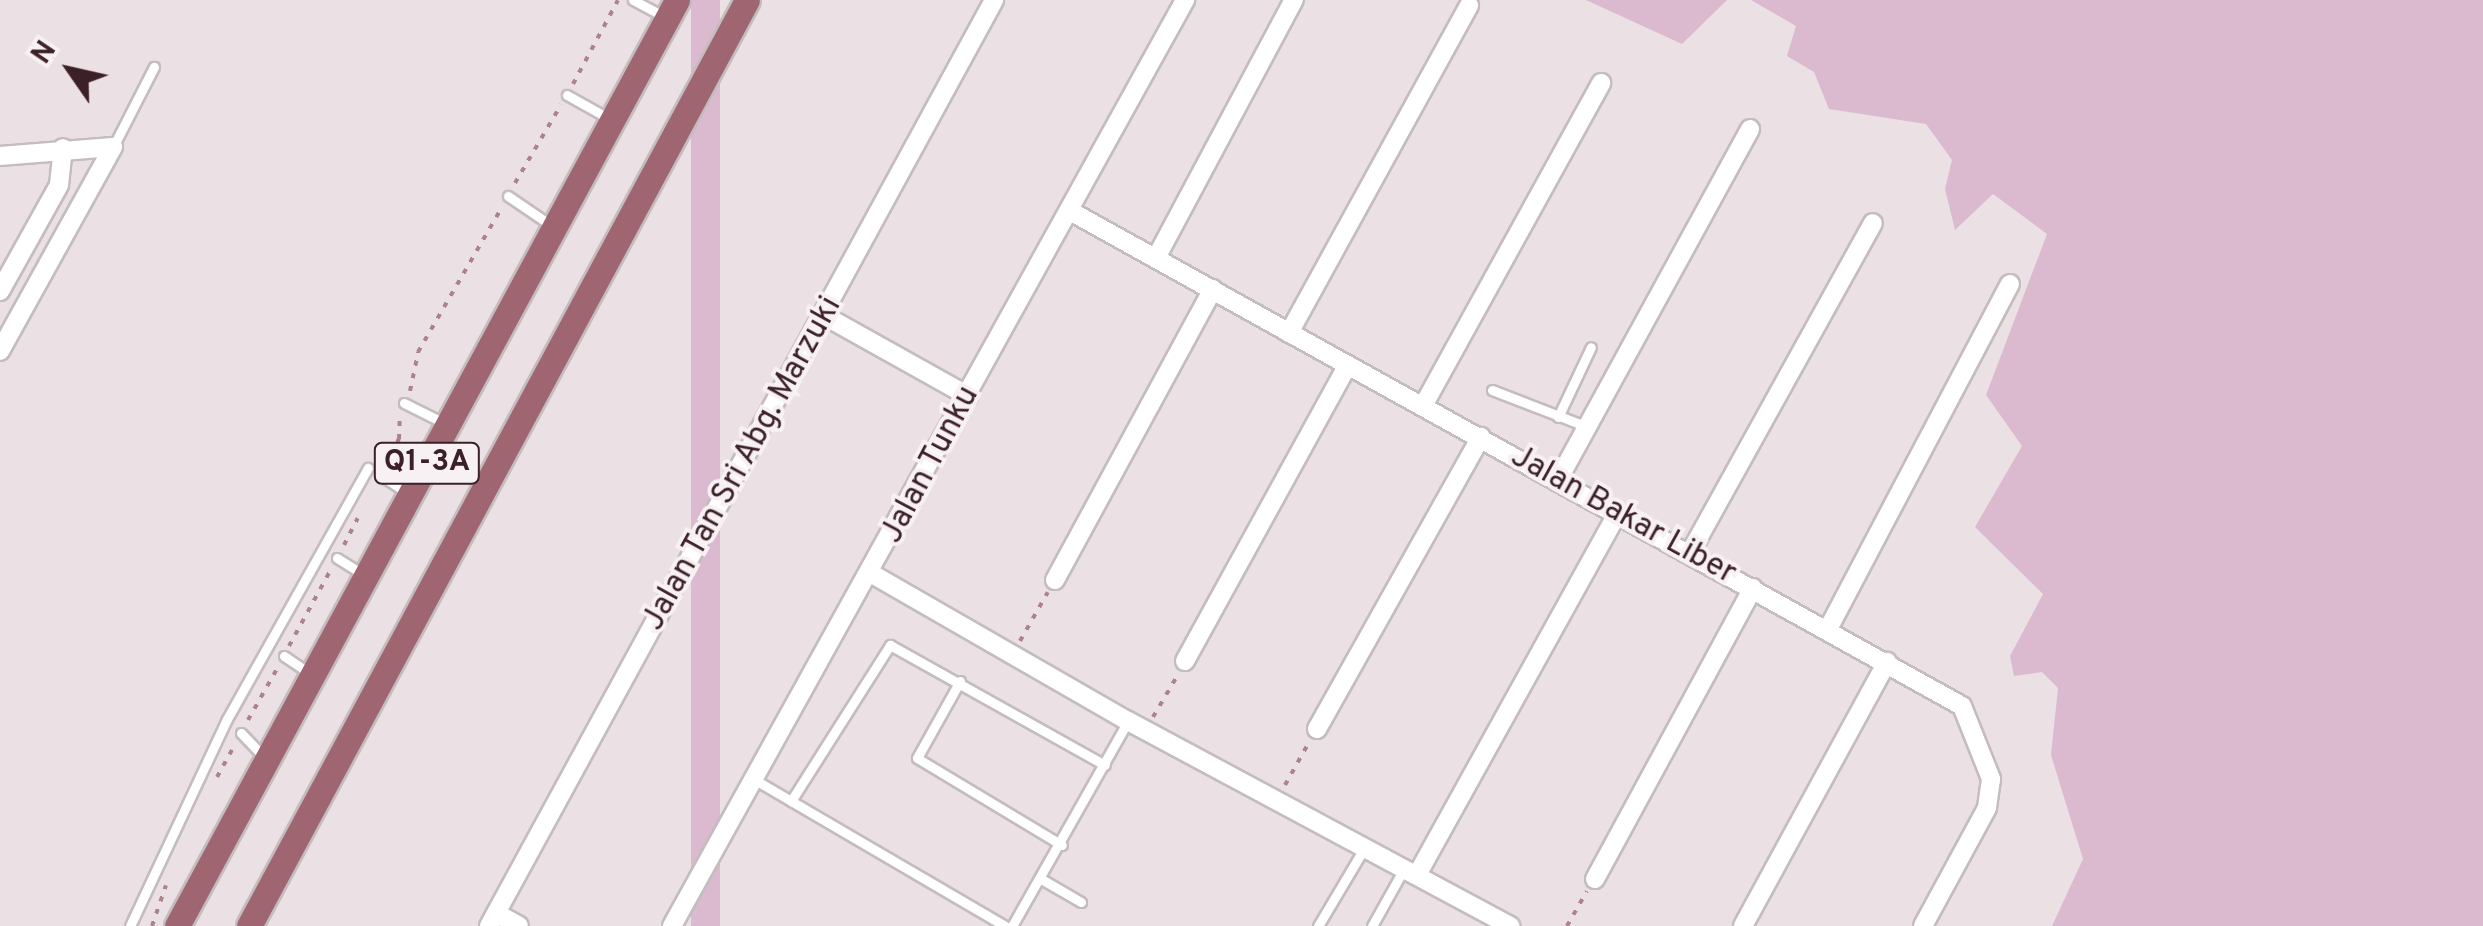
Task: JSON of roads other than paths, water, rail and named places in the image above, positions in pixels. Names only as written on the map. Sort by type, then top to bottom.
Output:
[{"type":"main road","points":[[249,926],[747,0]]},
{"type":"main road","name":"Q1-3A","points":[[177,926],[672,9]]},
{"type":"street","name":"Jalan Tan Sri Abg. Marzuki","points":[[492,920],[825,316],[994,0]]},
{"type":"street","name":"Jalan Tunku","points":[[672,926],[872,574],[1184,0]]},
{"type":"street","points":[[1156,258],[1294,0]]},
{"type":"street","points":[[1289,333],[1469,4]]},
{"type":"street","points":[[1423,406],[1601,83]]},
{"type":"street","points":[[1558,480],[1750,130]]},
{"type":"street","points":[[0,156],[113,147]]},
{"type":"street","points":[[0,351],[113,147]]},
{"type":"street","points":[[0,291],[59,185],[63,148]]},
{"type":"street","name":"Jalan Bakar Liber","points":[[1070,210],[1346,368],[1480,437],[1962,706],[1991,779],[1987,808],[1922,926]]},
{"type":"street","points":[[1690,553],[1873,224]]},
{"type":"street","points":[[1828,629],[2010,284]]},
{"type":"street","points":[[1055,580],[1212,290]]},
{"type":"street","points":[[825,316],[968,396]]},
{"type":"street","points":[[1185,661],[1346,368]]},
{"type":"street","points":[[1317,728],[1480,437]]},
{"type":"street","points":[[1411,871],[1616,516]]},
{"type":"street","points":[[872,574],[1137,725],[1366,844],[1511,926]]},
{"type":"street","points":[[1595,879],[1753,588]]},
{"type":"street","points":[[1743,926],[1886,662]]},
{"type":"street","points":[[492,920],[519,926]]},
{"type":"lane","points":[[633,0],[672,9]]},
{"type":"lane","points":[[113,147],[154,67]]},
{"type":"lane","points":[[567,95],[612,120]]},
{"type":"lane","points":[[508,196],[554,227]]},
{"type":"lane","points":[[1558,417],[1592,347]]},
{"type":"lane","points":[[1492,390],[1588,428]]},
{"type":"lane","points":[[404,404],[448,425]]},
{"type":"lane","points":[[130,926],[227,718],[368,468]]},
{"type":"lane","points":[[380,474],[410,495]]},
{"type":"lane","points":[[337,558],[366,576]]},
{"type":"lane","points":[[791,801],[890,644],[1105,765]]},
{"type":"lane","points":[[284,656],[313,676]]},
{"type":"lane","points":[[960,681],[917,758],[1062,844]]},
{"type":"lane","points":[[755,780],[1009,926],[1044,880],[1105,765],[1137,725]]},
{"type":"lane","points":[[241,733],[267,761]]},
{"type":"lane","points":[[1318,926],[1366,844]]},
{"type":"lane","points":[[1372,926],[1411,871]]},
{"type":"lane","points":[[1044,880],[1081,902]]}]
